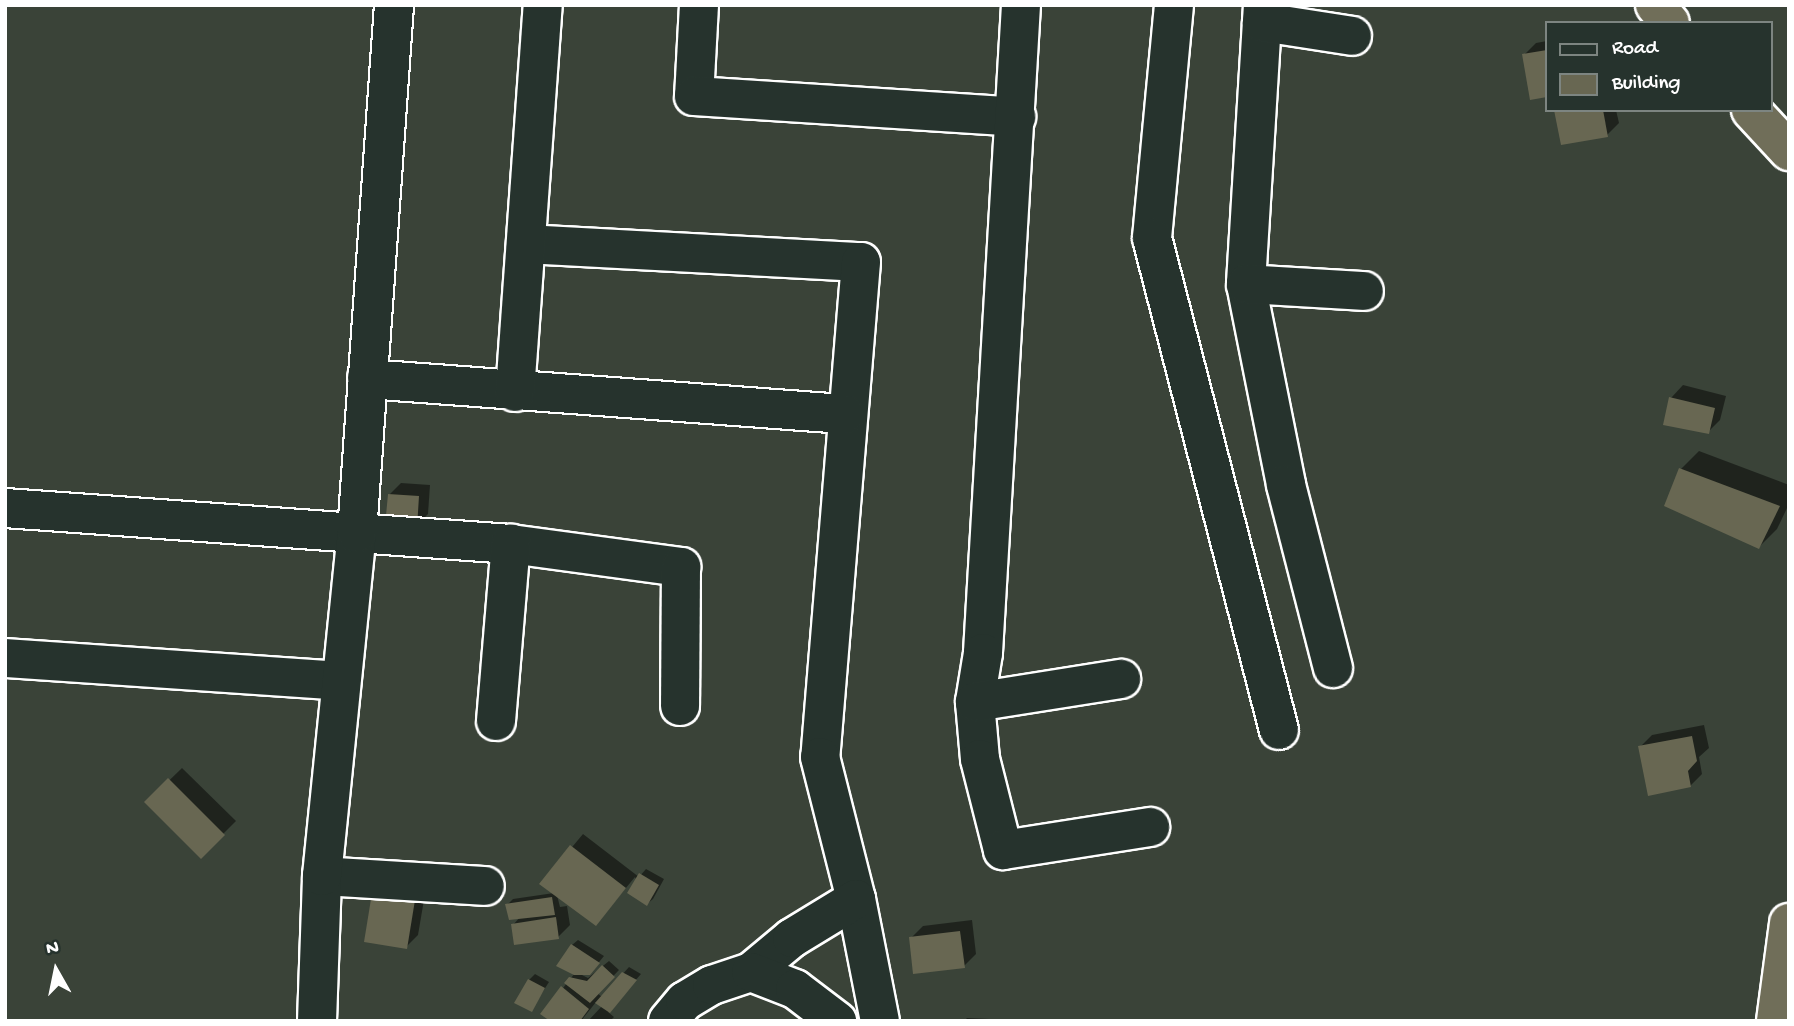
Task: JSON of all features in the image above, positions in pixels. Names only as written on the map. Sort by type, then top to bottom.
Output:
[{"type":"highway","points":[[1655,5],[1668,21]]},
{"type":"highway","points":[[1753,112],[1789,151]]},
{"type":"highway","points":[[1776,1021],[1789,923]]},
{"type":"street","points":[[317,1021],[322,876],[357,533],[394,5]]},
{"type":"street","points":[[515,392],[543,5]]},
{"type":"street","points":[[699,5],[694,96],[1016,117]]},
{"type":"street","points":[[1021,5],[983,653],[975,702],[980,760],[1003,850],[1150,827]]},
{"type":"street","points":[[1174,5],[1152,237],[1279,730]]},
{"type":"street","points":[[1333,668],[1286,485],[1246,284],[1263,14],[1352,36]]},
{"type":"street","points":[[526,244],[861,262],[845,414],[820,757],[856,899],[880,1021]]},
{"type":"street","points":[[1246,284],[1364,291]]},
{"type":"street","points":[[367,379],[515,392],[845,414]]},
{"type":"street","points":[[5,508],[511,544],[681,567],[680,706]]},
{"type":"street","points":[[496,721],[511,544]]},
{"type":"street","points":[[5,658],[340,681]]},
{"type":"street","points":[[975,702],[1121,679]]},
{"type":"street","points":[[322,876],[485,887]]},
{"type":"street","points":[[668,1021],[685,1001],[712,985],[751,972],[792,938],[856,899]]},
{"type":"street","points":[[751,972],[795,989],[836,1021]]},
{"type":"building","points":[[1546,50],[1546,97],[1530,100],[1522,54]]},
{"type":"building","points":[[1554,112],[1603,112],[1608,137],[1561,145]]},
{"type":"building","points":[[1669,397],[1715,408],[1709,434],[1663,425]]},
{"type":"building","points":[[1679,468],[1780,506],[1759,549],[1664,506]]},
{"type":"building","points":[[388,494],[419,496],[417,528],[385,526]]},
{"type":"building","points":[[1692,736],[1697,761],[1688,771],[1691,787],[1648,796],[1638,746]]},
{"type":"building","points":[[168,778],[225,835],[201,859],[144,802]]},
{"type":"building","points":[[570,845],[626,888],[596,926],[539,884]]},
{"type":"building","points":[[639,873],[659,885],[647,906],[627,893]]},
{"type":"building","points":[[372,893],[415,900],[407,949],[364,942]]},
{"type":"building","points":[[552,897],[555,915],[509,920],[505,904]]},
{"type":"building","points":[[556,917],[559,939],[514,945],[511,924]]},
{"type":"building","points":[[960,931],[965,968],[913,974],[909,937]]},
{"type":"building","points":[[571,944],[600,963],[590,975],[574,975],[556,966]]},
{"type":"building","points":[[602,965],[615,977],[590,1003],[564,983],[569,977],[587,981]]},
{"type":"building","points":[[622,972],[637,980],[610,1013],[595,1003]]},
{"type":"building","points":[[528,979],[545,988],[532,1012],[514,1003]]},
{"type":"building","points":[[561,986],[589,1009],[580,1021],[550,1021],[540,1014]]}]
